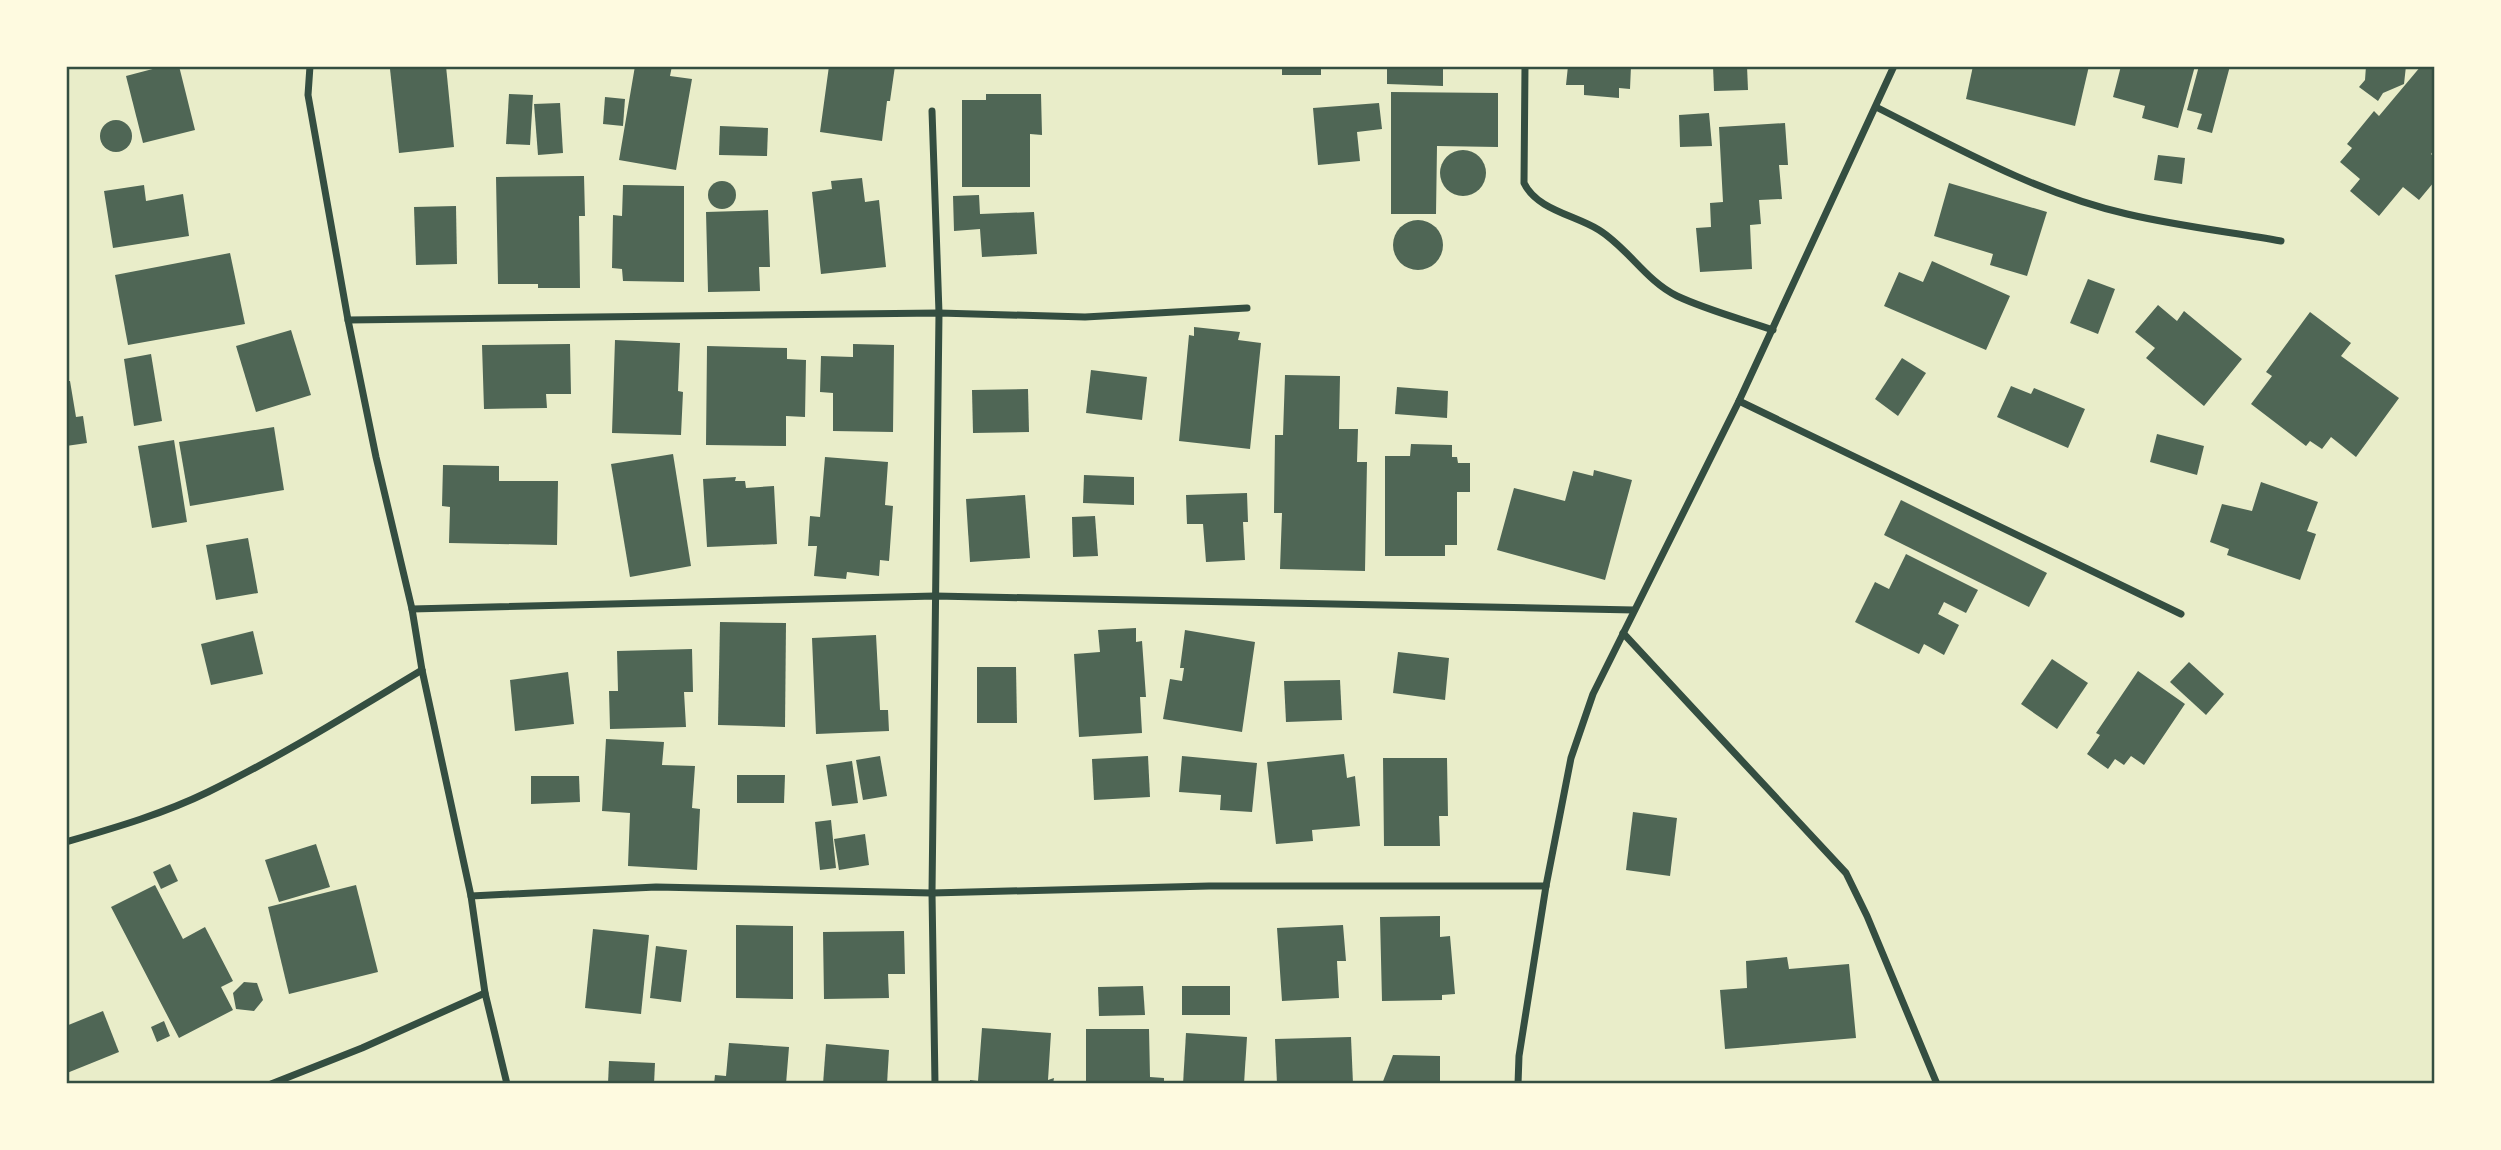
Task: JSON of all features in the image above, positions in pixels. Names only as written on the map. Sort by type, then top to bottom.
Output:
[{"type":"street","points":[[310,66],[309,95],[348,320],[376,457],[412,609],[422,670],[471,896],[485,993],[507,1083]]},
{"type":"street","points":[[1525,66],[1524,183],[1533,198],[1588,223],[1605,234],[1649,276],[1676,295],[1773,330]]},
{"type":"street","points":[[1518,1083],[1546,886],[1571,758],[1593,694],[1739,401],[1894,66]]},
{"type":"street","points":[[1876,107],[1973,156],[2057,193],[2126,214],[2281,241]]},
{"type":"street","points":[[932,111],[939,313],[932,892],[934,1083]]},
{"type":"street","points":[[348,320],[939,313],[1085,317],[1247,308]]},
{"type":"street","points":[[1739,401],[2181,614]]},
{"type":"street","points":[[412,609],[935,596],[1634,610]]},
{"type":"street","points":[[1623,633],[1846,873],[1867,916],[1937,1083]]},
{"type":"street","points":[[66,842],[131,823],[206,792],[306,739],[422,670]]},
{"type":"street","points":[[471,896],[656,887],[932,892],[1209,886],[1546,886]]},
{"type":"street","points":[[271,1083],[362,1048],[485,993]]},
{"type":"building","points":[[164,66],[179,66],[195,130],[143,143],[126,76]]},
{"type":"building","points":[[446,66],[454,147],[399,153],[390,69]]},
{"type":"building","points":[[635,66],[672,66],[670,76],[692,79],[676,170],[619,160]]},
{"type":"building","points":[[829,66],[895,66],[882,141],[820,132]]},
{"type":"building","points":[[1282,66],[1321,66],[1321,75],[1282,75]]},
{"type":"building","points":[[1387,66],[1443,66],[1443,86],[1387,84]]},
{"type":"building","points":[[1568,66],[1631,66],[1630,89],[1619,88],[1619,98],[1584,95],[1584,85],[1566,85]]},
{"type":"building","points":[[1713,66],[1747,66],[1748,90],[1714,91]]},
{"type":"building","points":[[1973,66],[2089,66],[2075,126],[1966,99]]},
{"type":"building","points":[[2121,66],[2195,66],[2178,128],[2142,118],[2145,106],[2113,97]]},
{"type":"building","points":[[2199,66],[2230,66],[2212,133],[2197,129],[2202,114],[2187,110]]},
{"type":"building","points":[[2366,66],[2406,66],[2404,84],[2383,93],[2378,101],[2359,87],[2365,80]]},
{"type":"building","points":[[2421,66],[2434,66],[2434,150],[2431,154],[2434,157],[2434,182],[2419,200],[2403,187],[2379,216],[2350,191],[2360,179],[2340,162],[2352,148],[2347,144],[2374,111],[2379,116]]},
{"type":"building","points":[[1391,92],[1498,93],[1498,147],[1437,146],[1436,214],[1391,214]]},
{"type":"building","points":[[509,94],[533,95],[530,145],[506,144]]},
{"type":"building","points":[[986,94],[1041,94],[1042,135],[1030,134],[1030,187],[962,187],[962,100],[986,100]]},
{"type":"building","points":[[605,97],[625,99],[623,126],[603,124]]},
{"type":"building","points":[[560,103],[563,153],[538,155],[534,104]]},
{"type":"building","points":[[1379,103],[1382,129],[1357,132],[1360,161],[1318,165],[1313,108]]},
{"type":"building","points":[[1709,113],[1712,146],[1680,147],[1679,115]]},
{"type":"building","points":[[116,120],[127,125],[132,136],[127,147],[116,152],[105,147],[100,136],[105,125]]},
{"type":"building","points":[[1785,123],[1788,165],[1779,165],[1782,199],[1759,200],[1761,224],[1750,225],[1752,269],[1700,272],[1696,228],[1711,227],[1710,203],[1723,202],[1719,127]]},
{"type":"building","points":[[720,126],[768,128],[767,156],[719,155]]},
{"type":"building","points":[[1463,150],[1479,157],[1486,173],[1479,189],[1463,196],[1447,189],[1440,173],[1447,157]]},
{"type":"building","points":[[2158,155],[2185,158],[2182,184],[2154,180]]},
{"type":"building","points":[[584,176],[585,216],[579,216],[580,288],[498,284],[496,177]]},
{"type":"building","points":[[862,178],[865,202],[879,200],[886,267],[821,274],[812,192],[832,189],[831,181]]},
{"type":"building","points":[[722,181],[732,185],[736,195],[732,205],[722,209],[712,205],[708,195],[712,185]]},
{"type":"building","points":[[1949,183],[2047,212],[2027,276],[1990,265],[1993,254],[1934,236]]},
{"type":"building","points":[[144,185],[146,201],[183,194],[189,236],[113,248],[104,191]]},
{"type":"building","points":[[623,185],[684,186],[684,282],[623,281],[622,269],[612,268],[613,215],[622,216]]},
{"type":"building","points":[[979,195],[980,214],[1034,212],[1037,254],[982,257],[980,229],[954,231],[953,196]]},
{"type":"building","points":[[456,206],[457,264],[416,265],[414,207]]},
{"type":"building","points":[[768,210],[770,267],[759,267],[760,291],[708,292],[706,212]]},
{"type":"building","points":[[1418,220],[1435,228],[1443,245],[1435,262],[1418,270],[1401,262],[1393,245],[1401,228]]},
{"type":"building","points":[[230,253],[245,324],[128,345],[115,275]]},
{"type":"building","points":[[1932,261],[2010,296],[1986,350],[1884,306],[1899,272],[1923,282]]},
{"type":"building","points":[[2088,279],[2115,289],[2098,334],[2070,323]]},
{"type":"building","points":[[2158,305],[2177,321],[2184,311],[2242,359],[2204,406],[2146,358],[2155,348],[2135,332]]},
{"type":"building","points":[[2310,312],[2351,343],[2341,356],[2399,398],[2356,457],[2331,437],[2322,449],[2310,441],[2306,446],[2251,404],[2272,376],[2266,372]]},
{"type":"building","points":[[1194,327],[1240,332],[1238,340],[1261,343],[1250,449],[1179,441],[1189,335],[1194,336]]},
{"type":"building","points":[[291,330],[311,395],[256,412],[236,346]]},
{"type":"building","points":[[615,340],[680,343],[678,391],[683,392],[681,435],[612,433]]},
{"type":"building","points":[[570,344],[571,394],[546,394],[547,408],[484,409],[482,345]]},
{"type":"building","points":[[853,344],[894,345],[893,432],[833,431],[833,393],[820,392],[821,356],[853,357]]},
{"type":"building","points":[[707,346],[787,348],[787,359],[806,360],[805,417],[786,416],[786,446],[706,445]]},
{"type":"building","points":[[151,354],[162,421],[134,426],[124,359]]},
{"type":"building","points":[[1902,358],[1926,373],[1898,416],[1875,399]]},
{"type":"building","points":[[1091,370],[1147,377],[1142,420],[1086,413]]},
{"type":"building","points":[[1285,375],[1340,376],[1339,429],[1358,429],[1357,462],[1367,462],[1365,571],[1280,569],[1282,513],[1274,513],[1275,435],[1283,435]]},
{"type":"building","points":[[66,381],[70,381],[76,417],[83,416],[87,443],[66,446]]},
{"type":"building","points":[[2011,386],[2031,394],[2034,388],[2085,409],[2068,448],[1997,417]]},
{"type":"building","points":[[1397,387],[1448,391],[1447,418],[1395,414]]},
{"type":"building","points":[[1028,389],[1029,432],[973,433],[972,390]]},
{"type":"building","points":[[274,427],[284,490],[190,506],[179,442]]},
{"type":"building","points":[[2157,434],[2204,446],[2197,475],[2150,462]]},
{"type":"building","points":[[174,440],[187,522],[152,528],[138,446]]},
{"type":"building","points":[[1411,444],[1452,445],[1452,457],[1457,457],[1458,463],[1470,463],[1470,492],[1457,492],[1457,545],[1445,545],[1445,556],[1385,556],[1385,456],[1410,456]]},
{"type":"building","points":[[673,454],[691,566],[630,577],[611,464]]},
{"type":"building","points":[[825,457],[888,462],[885,505],[893,506],[889,561],[880,560],[879,576],[847,572],[846,579],[814,576],[817,546],[808,546],[810,516],[820,517]]},
{"type":"building","points":[[443,465],[499,466],[499,481],[558,481],[557,545],[449,543],[450,507],[442,506]]},
{"type":"building","points":[[1594,470],[1632,480],[1605,580],[1497,550],[1514,488],[1565,501],[1573,471],[1593,476]]},
{"type":"building","points":[[1084,475],[1134,477],[1134,505],[1083,503]]},
{"type":"building","points":[[736,477],[735,481],[745,481],[746,488],[774,486],[777,544],[707,547],[703,479]]},
{"type":"building","points":[[2261,482],[2318,502],[2307,531],[2316,534],[2300,580],[2227,555],[2229,549],[2210,542],[2222,504],[2252,511]]},
{"type":"building","points":[[1247,493],[1248,522],[1243,522],[1245,560],[1206,562],[1203,524],[1187,524],[1186,495]]},
{"type":"building","points":[[1025,495],[1030,558],[970,562],[966,499]]},
{"type":"building","points":[[1901,500],[2047,573],[2029,607],[1884,535]]},
{"type":"building","points":[[1095,516],[1098,556],[1073,557],[1072,517]]},
{"type":"building","points":[[248,538],[258,593],[216,600],[206,545]]},
{"type":"building","points":[[1906,554],[1978,590],[1966,613],[1944,602],[1938,614],[1959,625],[1944,655],[1924,644],[1919,654],[1855,622],[1875,582],[1889,589]]},
{"type":"building","points":[[720,622],[786,623],[785,727],[718,725]]},
{"type":"building","points":[[1136,628],[1136,642],[1142,641],[1146,697],[1140,697],[1142,733],[1079,737],[1074,654],[1100,652],[1098,630]]},
{"type":"building","points":[[1185,630],[1255,642],[1242,732],[1163,719],[1170,679],[1182,681],[1184,668],[1180,668]]},
{"type":"building","points":[[253,631],[263,674],[211,685],[201,644]]},
{"type":"building","points":[[876,635],[880,710],[888,710],[889,731],[816,734],[812,638]]},
{"type":"building","points":[[692,649],[693,692],[684,692],[686,727],[610,729],[609,691],[618,691],[617,651]]},
{"type":"building","points":[[1398,652],[1449,658],[1445,700],[1393,693]]},
{"type":"building","points":[[2052,659],[2088,683],[2057,729],[2021,704]]},
{"type":"building","points":[[2189,662],[2224,694],[2206,715],[2170,682]]},
{"type":"building","points":[[977,667],[1016,667],[1017,723],[977,723]]},
{"type":"building","points":[[2138,671],[2185,704],[2144,765],[2131,756],[2124,765],[2115,759],[2108,769],[2087,754],[2100,735],[2096,733]]},
{"type":"building","points":[[568,672],[574,724],[515,731],[510,680]]},
{"type":"building","points":[[1340,680],[1342,720],[1286,722],[1284,681]]},
{"type":"building","points":[[606,739],[664,742],[662,765],[695,766],[692,808],[700,809],[697,870],[628,866],[630,813],[602,811]]},
{"type":"building","points":[[1344,754],[1347,778],[1355,776],[1360,826],[1312,830],[1313,841],[1276,844],[1267,762]]},
{"type":"building","points":[[880,756],[887,796],[863,800],[856,760]]},
{"type":"building","points":[[1148,756],[1150,797],[1094,800],[1092,759]]},
{"type":"building","points":[[1182,756],[1257,763],[1252,812],[1220,810],[1221,795],[1179,792]]},
{"type":"building","points":[[1383,758],[1447,758],[1448,816],[1439,816],[1440,846],[1384,846]]},
{"type":"building","points":[[852,761],[858,803],[832,806],[826,765]]},
{"type":"building","points":[[737,775],[785,775],[784,803],[737,803]]},
{"type":"building","points":[[531,776],[579,776],[580,802],[531,804]]},
{"type":"building","points":[[1633,812],[1677,818],[1670,876],[1626,870]]},
{"type":"building","points":[[831,820],[836,868],[820,870],[815,822]]},
{"type":"building","points":[[865,834],[869,865],[839,870],[834,839]]},
{"type":"building","points":[[316,844],[330,887],[279,902],[265,860]]},
{"type":"building","points":[[170,864],[178,881],[161,889],[153,872]]},
{"type":"building","points":[[155,885],[183,939],[205,927],[233,981],[221,987],[233,1010],[179,1038],[111,907]]},
{"type":"building","points":[[356,885],[378,972],[289,994],[268,907]]},
{"type":"building","points":[[1440,916],[1440,937],[1450,936],[1455,994],[1442,995],[1442,1000],[1382,1001],[1380,917]]},
{"type":"building","points":[[736,925],[793,926],[793,999],[736,998]]},
{"type":"building","points":[[1343,925],[1346,961],[1337,961],[1339,998],[1282,1001],[1277,928]]},
{"type":"building","points":[[593,929],[649,935],[641,1014],[585,1008]]},
{"type":"building","points":[[904,931],[905,974],[888,974],[889,998],[824,999],[823,932]]},
{"type":"building","points":[[656,946],[687,950],[681,1002],[650,998]]},
{"type":"building","points":[[1787,957],[1789,969],[1849,964],[1856,1038],[1725,1049],[1720,990],[1747,988],[1746,961]]},
{"type":"building","points":[[244,982],[257,983],[263,1000],[254,1011],[236,1009],[233,993]]},
{"type":"building","points":[[1143,986],[1145,1015],[1099,1016],[1098,987]]},
{"type":"building","points":[[1182,986],[1230,986],[1230,1015],[1182,1015]]},
{"type":"building","points":[[103,1011],[119,1052],[67,1073],[66,1026]]},
{"type":"building","points":[[164,1021],[170,1036],[157,1042],[151,1027]]},
{"type":"building","points":[[982,1028],[1051,1033],[1048,1080],[1054,1078],[1053,1084],[970,1084],[970,1080],[978,1081]]},
{"type":"building","points":[[1086,1029],[1149,1029],[1150,1077],[1164,1078],[1164,1084],[1086,1084]]},
{"type":"building","points":[[1186,1033],[1247,1037],[1244,1084],[1183,1084]]},
{"type":"building","points":[[1351,1037],[1353,1084],[1277,1084],[1275,1039]]},
{"type":"building","points":[[729,1043],[789,1047],[786,1084],[714,1084],[715,1075],[726,1076]]},
{"type":"building","points":[[826,1044],[889,1050],[887,1084],[823,1084]]},
{"type":"building","points":[[1393,1055],[1440,1056],[1440,1084],[1382,1084]]},
{"type":"building","points":[[609,1061],[655,1063],[654,1084],[608,1084]]}]
